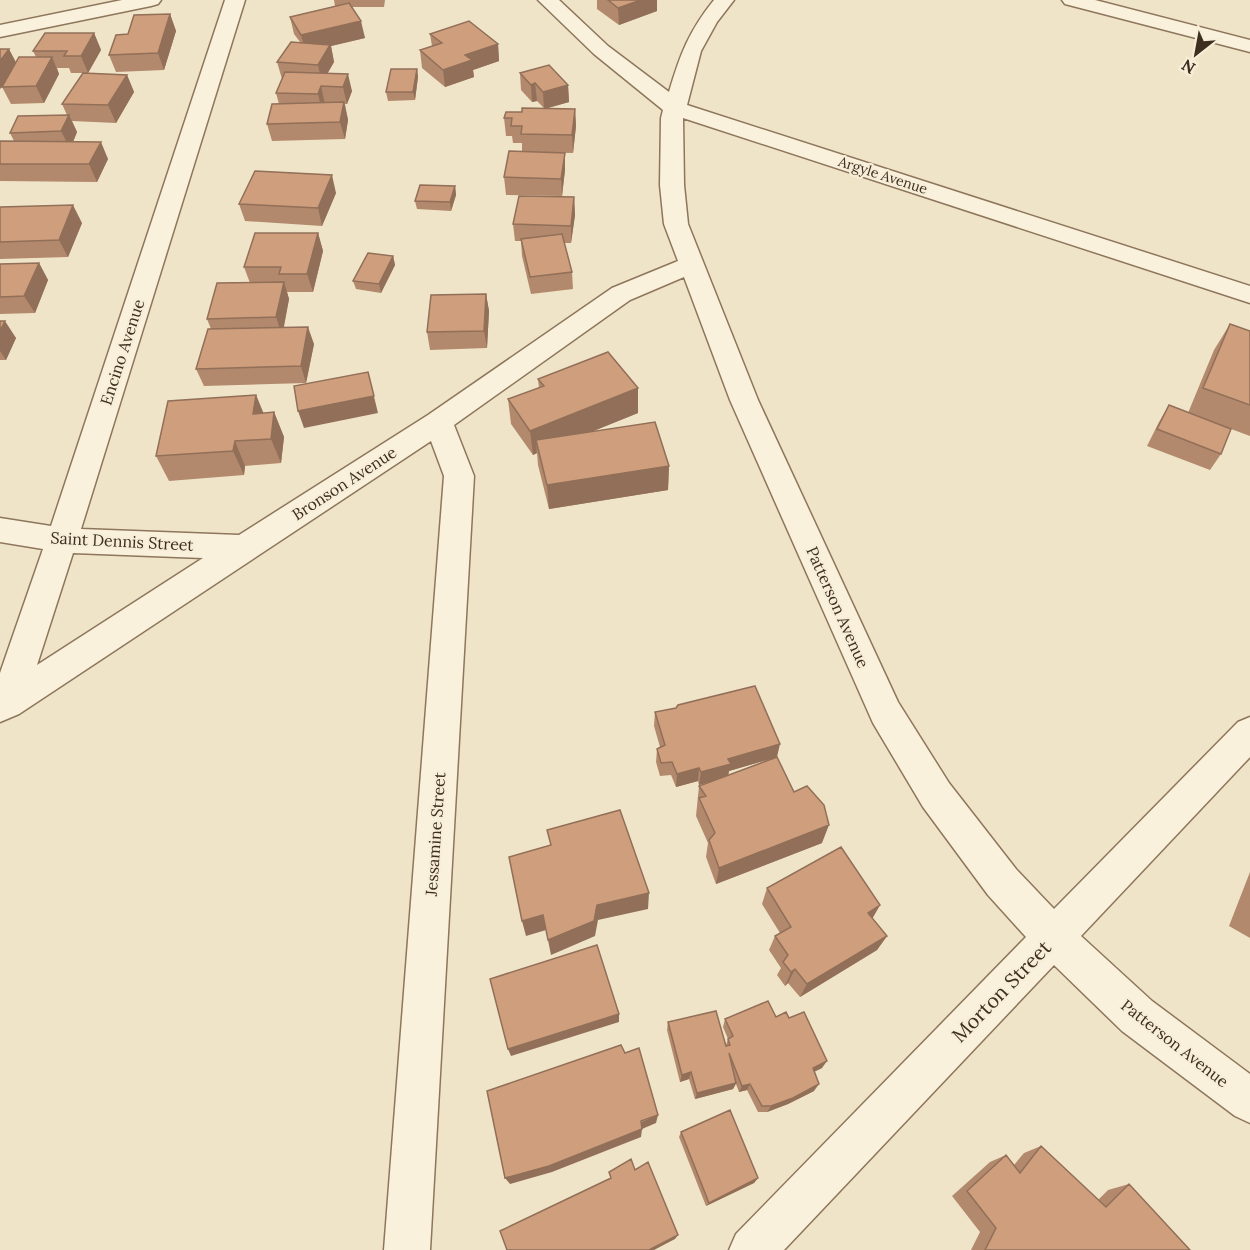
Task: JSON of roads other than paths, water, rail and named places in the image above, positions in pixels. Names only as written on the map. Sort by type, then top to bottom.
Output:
[{"type":"street","points":[[0,31],[71,8],[151,0]]},
{"type":"street","name":"Encino Avenue","points":[[3,705],[62,540],[234,0]]},
{"type":"street","name":"Argyle Avenue","points":[[548,0],[601,50],[675,108],[1250,295]]},
{"type":"street","name":"Patterson Avenue","points":[[724,0],[708,20],[692,51],[672,118],[670,147],[676,224],[744,400],[885,712],[936,795],[1002,882],[1053,937],[1137,1016],[1250,1101]]},
{"type":"street","points":[[1072,0],[1250,46]]},
{"type":"street","name":"Bronson Avenue","points":[[3,705],[438,422],[621,294],[691,265]]},
{"type":"street","name":"Jessamine Street","points":[[407,1250],[459,476],[438,422]]},
{"type":"street","name":"Saint Dennis Street","points":[[0,530],[62,540],[245,548]]},
{"type":"street","name":"Morton Street","points":[[752,1250],[1250,733]]}]
